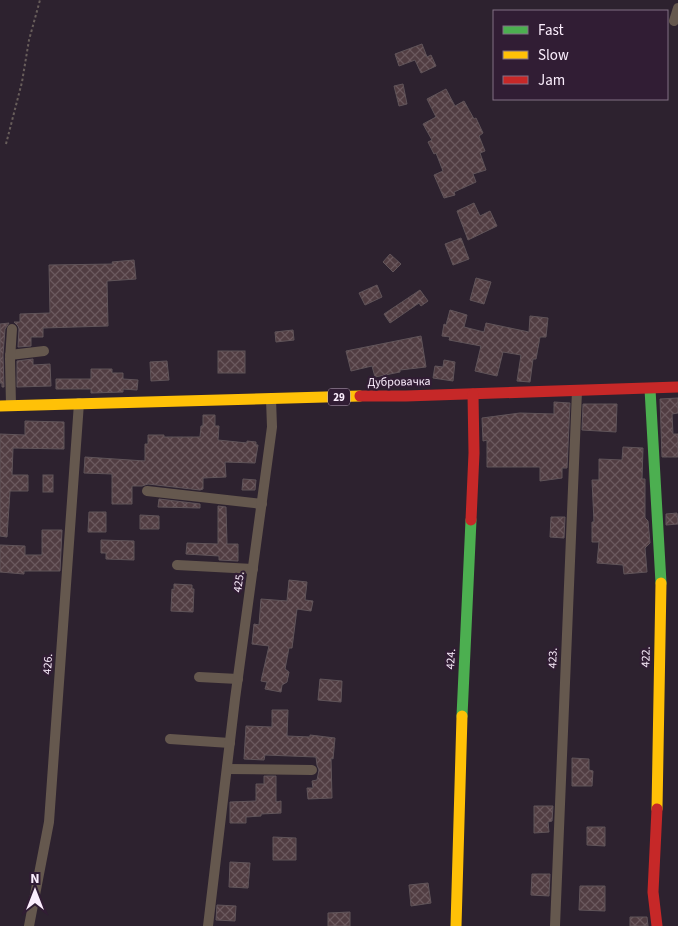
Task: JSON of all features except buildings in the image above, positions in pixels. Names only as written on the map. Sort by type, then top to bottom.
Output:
[{"type":"street","points":[[674,21],[678,8]]},
{"type":"street","points":[[6,405],[12,329]]},
{"type":"street","points":[[10,355],[44,351]]},
{"type":"street","name":"Дубровачка","points":[[6,405],[678,388]]},
{"type":"street","name":"422.","points":[[650,389],[661,590],[658,829],[654,892],[657,926]]},
{"type":"street","name":"423.","points":[[555,926],[577,391]]},
{"type":"street","name":"424.","points":[[456,926],[460,756],[474,453],[472,394]]},
{"type":"street","name":"425.","points":[[208,926],[238,679],[272,426],[271,399]]},
{"type":"street","name":"426.","points":[[29,926],[49,822],[79,403]]},
{"type":"street","points":[[147,491],[262,504]]},
{"type":"street","points":[[177,565],[253,570]]},
{"type":"street","points":[[199,677],[238,679]]},
{"type":"street","points":[[170,739],[230,743]]},
{"type":"street","points":[[227,769],[312,770]]},
{"type":"path","points":[[6,144],[22,82],[29,40],[40,0]]},
{"type":"traffic: fast","points":[[650,389],[661,583]]},
{"type":"traffic: fast","points":[[462,716],[471,520]]},
{"type":"traffic: slow","points":[[0,406],[360,396]]},
{"type":"traffic: slow","points":[[657,809],[661,583]]},
{"type":"traffic: slow","points":[[456,926],[462,716]]},
{"type":"traffic: jam","points":[[360,396],[678,387]]},
{"type":"traffic: jam","points":[[471,520],[474,453],[473,394]]},
{"type":"traffic: jam","points":[[657,809],[653,892],[657,926]]}]
